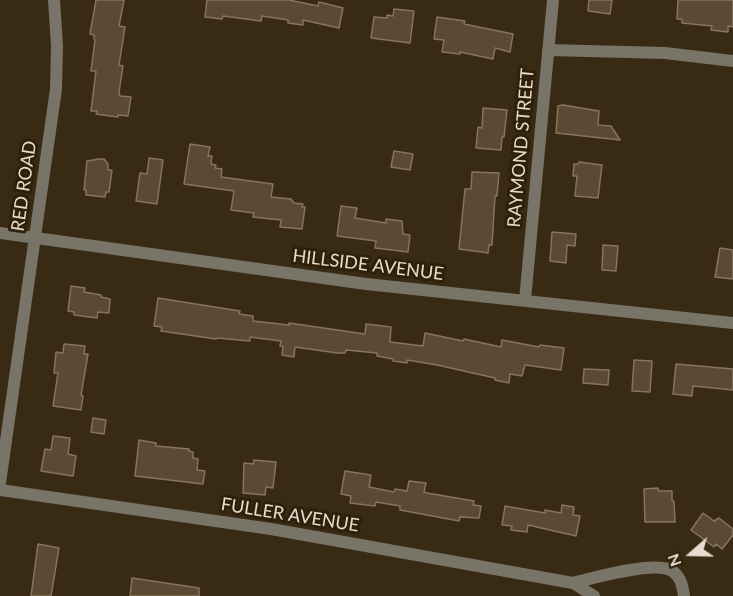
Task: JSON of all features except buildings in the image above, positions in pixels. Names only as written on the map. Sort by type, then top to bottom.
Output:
[{"type":"street","name":"RED ROAD","points":[[0,483],[56,89],[57,46],[54,0]]},
{"type":"street","name":"RAYMOND STREET","points":[[525,300],[553,0]]},
{"type":"street","points":[[548,50],[665,53],[733,61]]},
{"type":"street","name":"HILLSIDE AVENUE","points":[[0,233],[366,284],[733,323]]},
{"type":"street","name":"FULLER AVENUE","points":[[0,490],[282,531],[573,583],[594,596]]},
{"type":"street","name":"FULLER AVENUE","points":[[573,583],[628,570],[660,567],[672,570],[679,578],[684,588],[684,596]]}]
